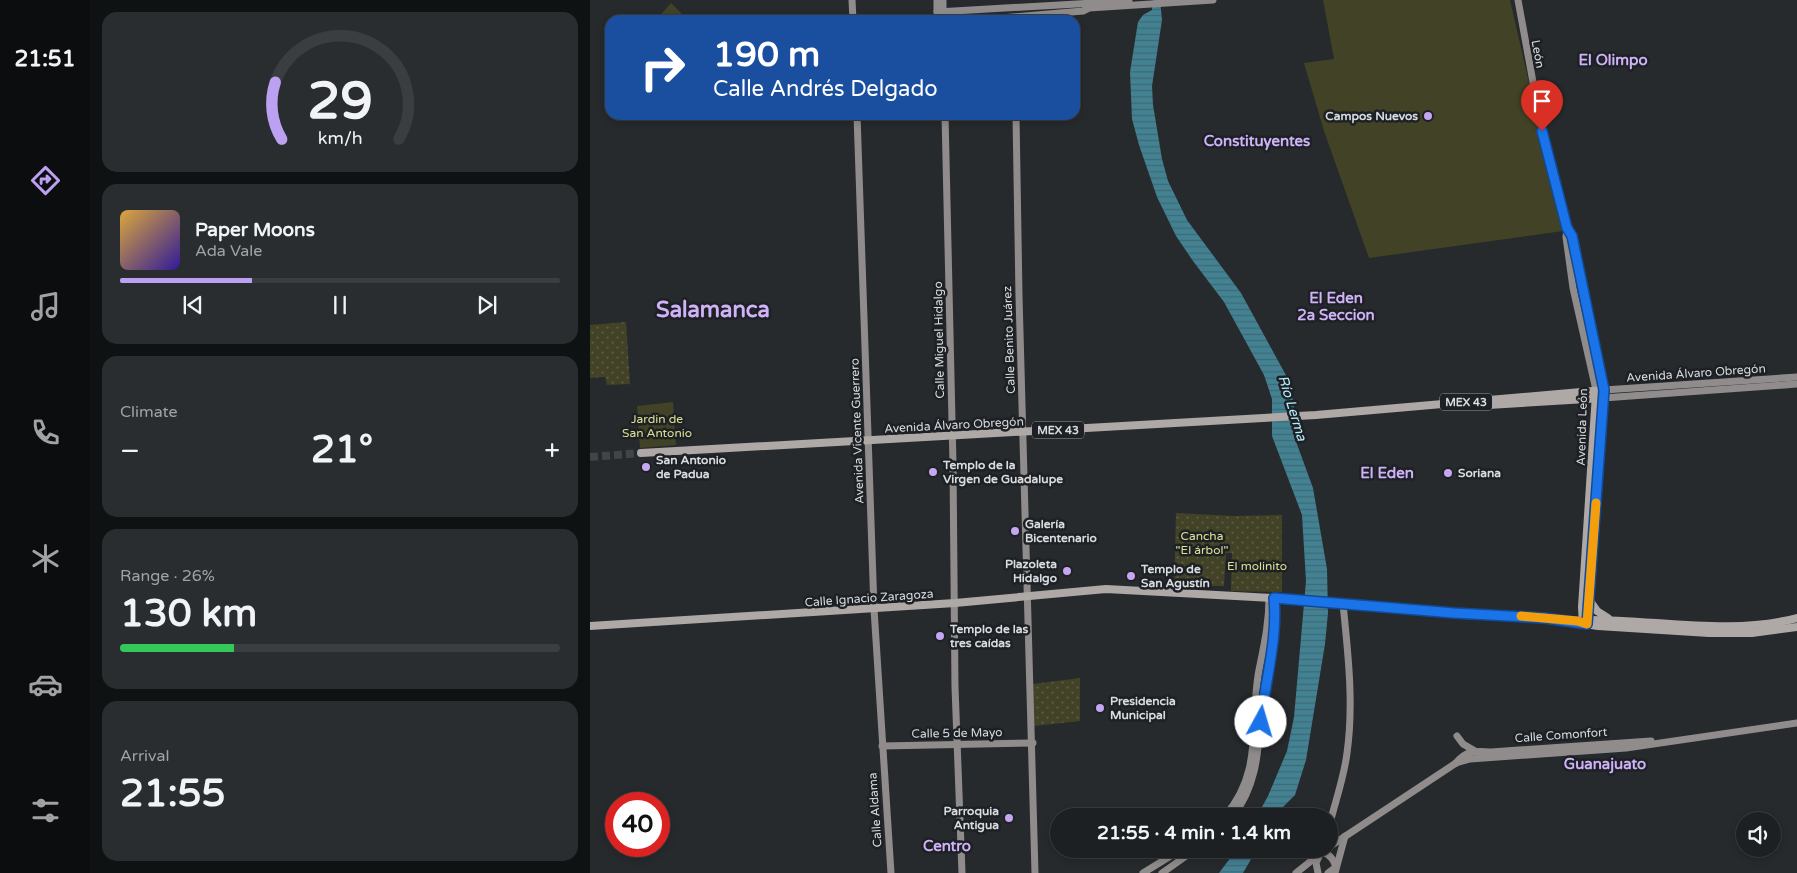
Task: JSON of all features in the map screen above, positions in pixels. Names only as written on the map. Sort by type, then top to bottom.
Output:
[{"type":"main road","name":"Avenida Álvaro Obregón","points":[[638,453],[696,453],[711,449],[869,442],[1328,414],[1356,415],[1600,394]]},
{"type":"main road","name":"Avenida León","points":[[1584,622],[1590,601],[1600,394]]},
{"type":"main road","name":"Avenida León","points":[[1584,622],[1600,394]]},
{"type":"main road","name":"Calle Ignacio Zaragoza","points":[[590,626],[1028,598],[1106,589],[1150,593],[1292,599],[1584,622]]},
{"type":"main road","points":[[1590,601],[1600,613],[1618,620]]},
{"type":"main road","points":[[1584,622],[1618,620],[1736,626],[1767,624],[1797,618]]},
{"type":"main road","points":[[1584,622],[1731,634],[1776,631],[1797,627]]},
{"type":"street","points":[[852,0],[853,15]]},
{"type":"street","points":[[937,0],[941,15]]},
{"type":"street","points":[[941,12],[943,0]]},
{"type":"street","points":[[1127,3],[1138,0]]},
{"type":"street","points":[[941,12],[1213,0]]},
{"type":"street","name":"León","points":[[1518,0],[1536,104],[1568,232]]},
{"type":"street","points":[[1048,15],[1083,11],[1089,6]]},
{"type":"street","points":[[1014,8],[1014,15]]},
{"type":"street","name":"Avenida Vicente Guerrero","points":[[857,120],[874,609],[882,746]]},
{"type":"street","name":"Calle Miguel Hidalgo","points":[[945,120],[952,373],[951,437],[957,745],[962,873]]},
{"type":"street","name":"Calle Benito Juárez","points":[[1016,120],[1019,296],[1033,743],[1035,873]]},
{"type":"street","name":"Avenida León","points":[[1568,232],[1600,394]]},
{"type":"street","name":"Avenida Álvaro Obregón","points":[[1600,394],[1797,377]]},
{"type":"street","name":"Avenida Álvaro Obregón","points":[[1600,394],[1797,384]]},
{"type":"street","points":[[1230,808],[1246,785],[1250,772],[1259,670],[1268,635],[1271,598]]},
{"type":"street","points":[[1238,808],[1252,785],[1258,760],[1263,697],[1275,635],[1271,598]]},
{"type":"street","points":[[1334,808],[1345,766],[1349,738],[1349,683],[1340,604]]},
{"type":"street","name":"Calle Comonfort","points":[[1460,760],[1626,748],[1736,734],[1797,723]]},
{"type":"street","points":[[1457,736],[1463,744],[1475,751]]},
{"type":"street","name":"Calle Comonfort","points":[[1460,760],[1475,751],[1491,752],[1659,740],[1663,742]]},
{"type":"street","name":"Calle 5 de Mayo","points":[[882,746],[1033,743]]},
{"type":"street","name":"Calle Aldama","points":[[882,746],[891,873]]},
{"type":"street","points":[[1338,840],[1460,760]]},
{"type":"street","points":[[1335,870],[1341,843],[1347,833]]},
{"type":"street","points":[[1143,873],[1167,858]]},
{"type":"street","points":[[1162,873],[1183,858]]},
{"type":"street","points":[[1296,873],[1314,858]]},
{"type":"street","points":[[1318,873],[1316,863],[1319,858]]},
{"type":"street","points":[[1331,858],[1335,870]]},
{"type":"street","points":[[1328,873],[1335,870]]},
{"type":"green space","name":"Campos Nuevos","points":[[1323,0],[1510,0],[1563,231],[1369,258],[1324,131],[1304,63],[1334,59]]},
{"type":"green space","points":[[671,3],[683,15],[660,15]]},
{"type":"green space","points":[[626,322],[630,384],[607,385],[605,377],[590,378],[590,325]]},
{"type":"green space","name":"Jardin de San Antonio","points":[[673,402],[676,445],[640,448],[637,406]]},
{"type":"green space","points":[[1176,513],[1234,516],[1282,515],[1282,592],[1231,591],[1232,553],[1226,553],[1224,586],[1174,586]]},
{"type":"green space","points":[[1080,678],[1080,721],[1034,726],[1033,684]]},
{"type":"water","name":"Río Lerma","points":[[1153,0],[1160,0],[1162,20],[1152,86],[1153,105],[1162,159],[1168,181],[1187,220],[1241,293],[1288,379],[1294,405],[1294,436],[1313,488],[1327,569],[1328,613],[1325,644],[1306,760],[1295,795],[1282,808],[1261,808],[1287,751],[1294,717],[1306,581],[1302,515],[1272,436],[1272,399],[1264,375],[1224,302],[1176,236],[1157,197],[1139,145],[1132,119],[1130,72],[1138,22],[1143,15],[1152,10]]},
{"type":"water","points":[[1230,858],[1252,858],[1243,873],[1219,873]]},
{"type":"tunnel","points":[[590,457],[641,453]]},
{"type":"slow traffic","points":[[1521,616],[1578,621],[1587,624],[1590,609],[1596,503]]},
{"type":"place","name":"Campos Nuevos","points":[[1428,116]]},
{"type":"place","name":"San Antonio de Padua","points":[[646,467]]},
{"type":"place","name":"Templo de la Virgen de Guadalupe","points":[[933,472]]},
{"type":"place","name":"Soriana","points":[[1448,473]]},
{"type":"place","name":"Galería Bicentenario","points":[[1015,531]]},
{"type":"place","name":"Plazoleta Hidalgo","points":[[1067,571]]},
{"type":"place","name":"Templo de San Agustín","points":[[1131,576]]},
{"type":"place","name":"Templo de las tres caídas","points":[[940,636]]},
{"type":"place","name":"Presidencia Municipal","points":[[1100,708]]},
{"type":"place","name":"Parroquia Antigua","points":[[1009,818]]},
{"type":"district","name":"El Olimpo","points":[[1613,60]]},
{"type":"district","name":"Constituyentes","points":[[1257,141]]},
{"type":"district","name":"El Eden 2a Seccion","points":[[1336,306]]},
{"type":"district","name":"Salamanca","points":[[713,309]]},
{"type":"district","name":"El Eden","points":[[1387,473]]},
{"type":"district","name":"Guanajuato","points":[[1605,764]]},
{"type":"district","name":"Centro","points":[[947,846]]},
{"type":"route","points":[[1261,722],[1267,670],[1275,635],[1276,616],[1274,598],[1454,613],[1544,618],[1578,621],[1587,624],[1590,609],[1604,390],[1572,236],[1567,228],[1542,131]]},
{"type":"park label","name":"Cancha \"El árbol\"","points":[[1202,543]]},
{"type":"park label","name":"El molinito","points":[[1257,566]]}]
